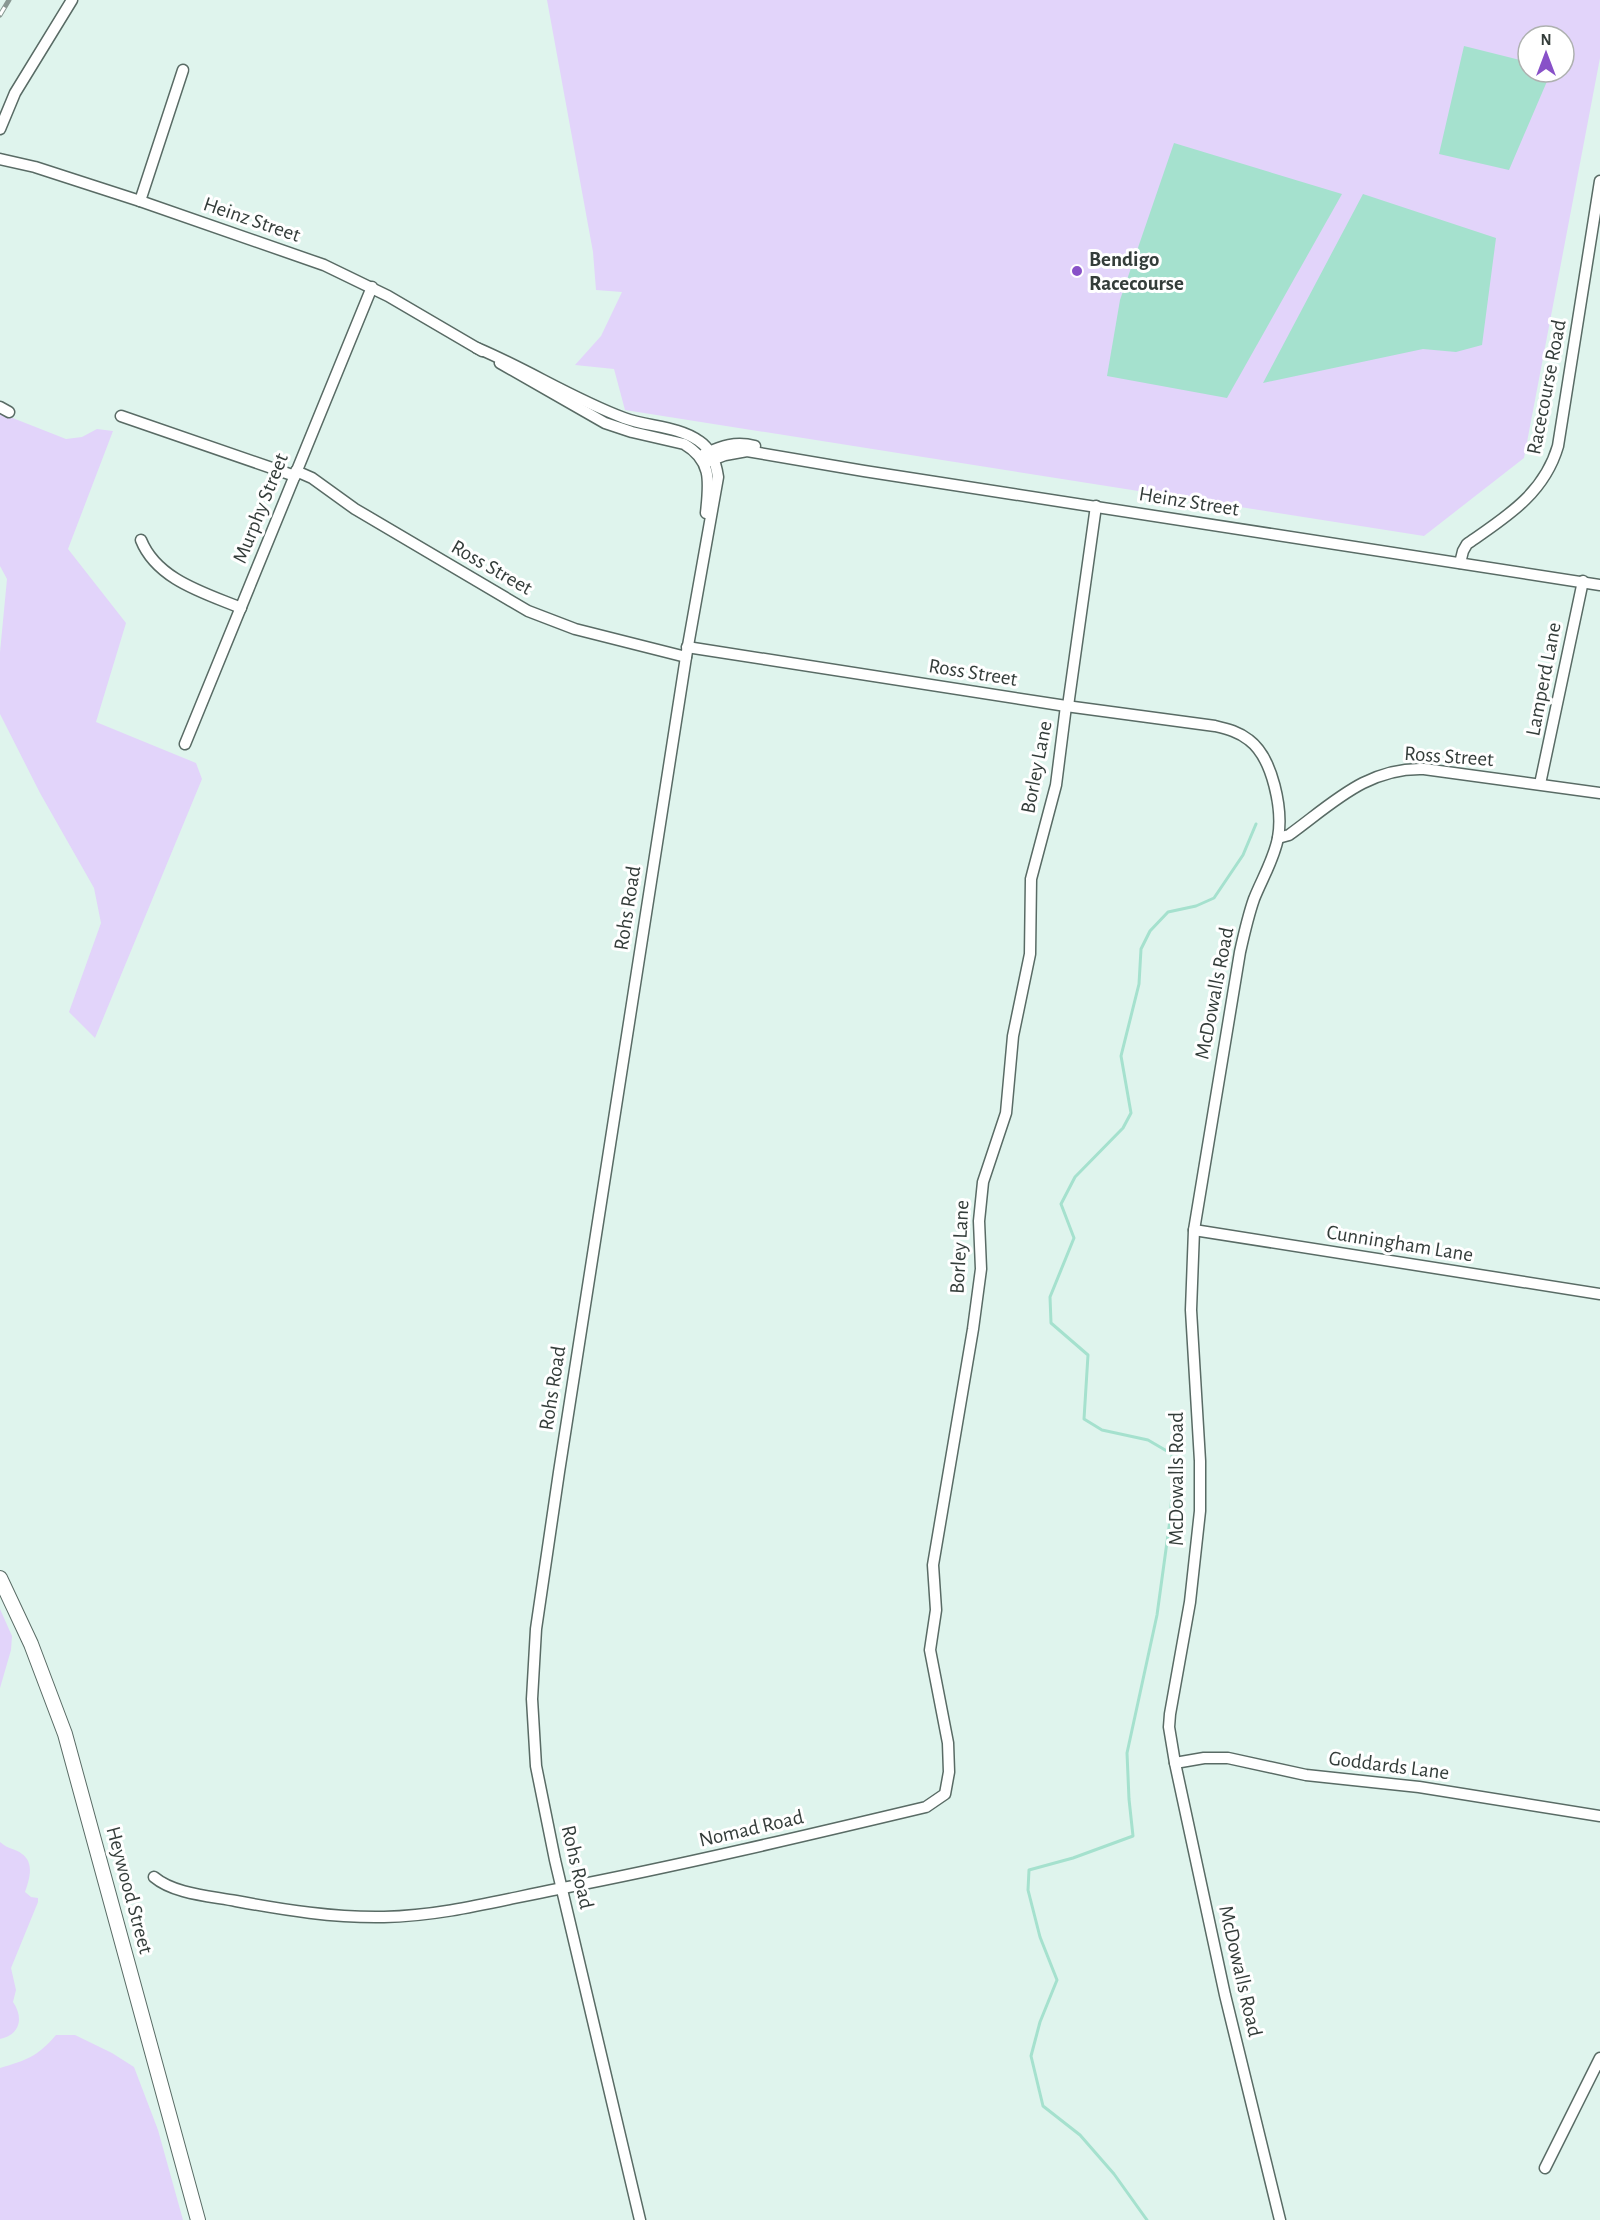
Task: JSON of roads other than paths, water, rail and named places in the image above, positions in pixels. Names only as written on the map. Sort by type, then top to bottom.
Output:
[{"type":"main road","name":"Heywood Street","points":[[0,1578],[32,1644],[65,1734],[198,2220]]},
{"type":"street","points":[[0,129],[15,93],[72,0]]},
{"type":"street","points":[[140,201],[183,70]]},
{"type":"street","name":"Heinz Street","points":[[0,159],[35,167],[140,201],[306,259],[372,287],[477,348],[514,364],[568,397],[635,422],[687,434],[704,444],[707,458],[728,444],[736,443],[825,465],[1600,585]]},
{"type":"street","name":"Racecourse Road","points":[[1460,563],[1467,544],[1522,505],[1547,475],[1554,461],[1600,181]]},
{"type":"street","name":"Murphy Street","points":[[185,744],[372,287]]},
{"type":"street","name":"Ross Street","points":[[121,416],[312,478],[355,509],[528,611],[575,629],[686,652],[1215,726],[1230,730],[1251,741]]},
{"type":"street","name":"Rohs Road","points":[[640,2220],[562,1888],[536,1766],[532,1699],[536,1629],[686,652],[717,485],[707,458]]},
{"type":"street","name":"Borley Lane","points":[[945,1794],[950,1772],[948,1743],[930,1650],[936,1610],[933,1565],[980,1279],[979,1221],[983,1182],[1006,1113],[1013,1036],[1030,954],[1032,879],[1056,785],[1096,506]]},
{"type":"street","points":[[141,540],[148,556],[174,578],[241,608]]},
{"type":"street","name":"Lamperd Lane","points":[[1540,784],[1583,581]]},
{"type":"street","name":"McDowalls Road","points":[[1251,741],[1263,757],[1275,790],[1280,818],[1278,838],[1250,910],[1240,952],[1194,1230],[1191,1310],[1200,1461],[1200,1511],[1190,1602],[1170,1714],[1169,1733],[1225,1995],[1280,2220]]},
{"type":"street","name":"Ross Street","points":[[1278,838],[1289,835],[1356,786],[1376,776],[1396,770],[1424,769],[1600,793]]},
{"type":"street","name":"Cunningham Lane","points":[[1194,1230],[1600,1294]]},
{"type":"street","name":"Goddards Lane","points":[[1175,1763],[1204,1758],[1228,1758],[1306,1774],[1419,1787],[1600,1816]]},
{"type":"street","name":"Nomad Road","points":[[562,1888],[669,1867],[926,1808],[945,1794]]},
{"type":"street","name":"Heywood Street","points":[[154,1877],[170,1887],[207,1896],[308,1913],[353,1917],[413,1915],[562,1888]]},
{"type":"street","points":[[1545,2168],[1600,2058]]},
{"type":"waterway","points":[[1147,2220],[1114,2174],[1080,2135],[1043,2106],[1031,2056],[1040,2022],[1057,1980],[1040,1937],[1028,1890],[1029,1870],[1073,1858],[1133,1836],[1127,1753],[1157,1615],[1170,1520],[1173,1481],[1172,1454],[1148,1440],[1102,1430],[1084,1419],[1088,1355],[1051,1323],[1050,1297],[1074,1238],[1061,1204],[1075,1177],[1123,1128],[1131,1113],[1121,1056],[1139,984],[1141,949],[1150,931],[1168,912],[1196,906],[1214,898],[1243,855],[1256,824]]},
{"type":"railway","points":[[0,15],[9,0]]},
{"type":"place","name":"Bendigo Racecourse","points":[[1077,271]]}]
